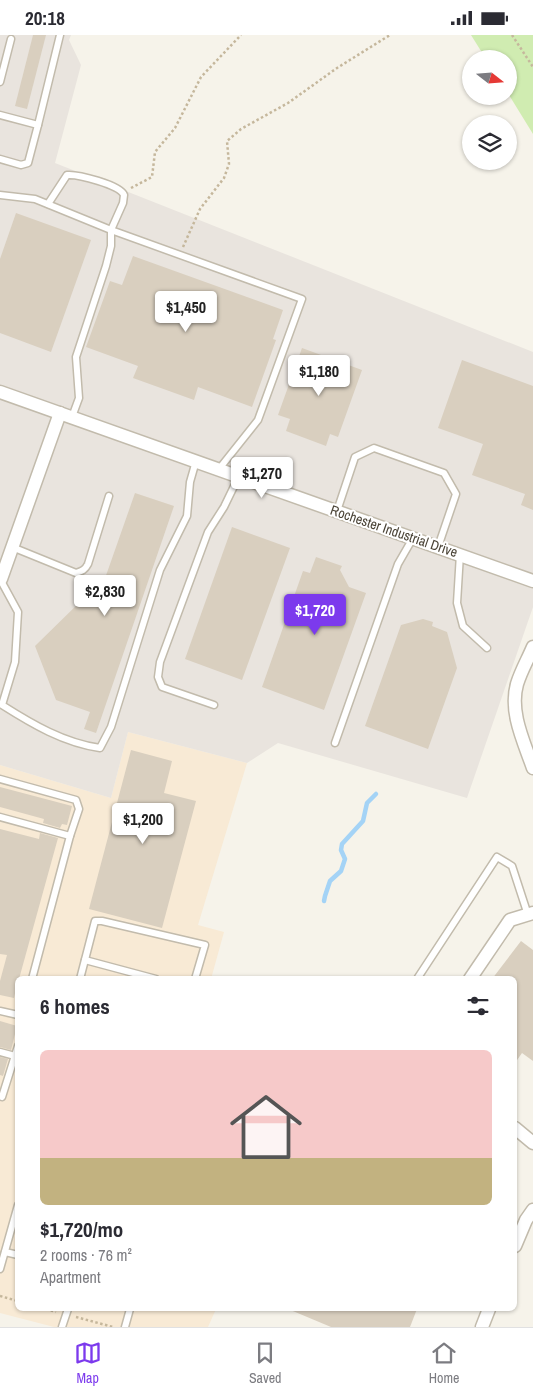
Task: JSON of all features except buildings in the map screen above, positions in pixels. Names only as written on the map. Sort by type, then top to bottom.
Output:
[{"type":"street","name":"Rochester Industrial Drive","points":[[0,392],[533,581]]},
{"type":"street","points":[[0,579],[66,415]]},
{"type":"street","points":[[533,647],[518,683],[515,699],[517,719],[533,768]]},
{"type":"street","points":[[472,976],[510,920],[530,914]]},
{"type":"street","points":[[517,1130],[533,1143]]},
{"type":"street","points":[[517,1241],[526,1219],[533,1210]]},
{"type":"street","points":[[482,1327],[488,1311]]},
{"type":"lane","points":[[0,159],[21,165],[28,163],[60,35]]},
{"type":"lane","points":[[0,82],[11,39]]},
{"type":"lane","points":[[0,115],[38,125]]},
{"type":"lane","points":[[48,204],[67,175],[82,176],[123,192],[123,203],[111,230],[111,246],[106,266],[76,357],[79,398],[66,415]]},
{"type":"lane","points":[[0,195],[35,199],[111,230],[302,299],[258,420],[219,469]]},
{"type":"lane","points":[[336,511],[356,457],[374,448],[444,473],[456,494],[438,547]]},
{"type":"lane","points":[[0,579],[18,612],[15,662],[2,705],[34,725],[82,745],[100,748],[111,727],[160,570],[187,516],[190,482],[196,461]]},
{"type":"lane","points":[[214,705],[162,687],[158,677],[160,662],[208,532],[224,507],[239,476]]},
{"type":"lane","points":[[12,547],[76,573],[80,572],[88,564],[109,496]]},
{"type":"lane","points":[[335,743],[398,564],[412,538]]},
{"type":"lane","points":[[460,554],[457,603],[463,626],[487,648]]},
{"type":"lane","points":[[0,779],[76,799],[80,809],[70,836],[33,976]]},
{"type":"lane","points":[[0,817],[70,836]]},
{"type":"lane","points":[[419,976],[497,857],[512,866],[530,914]]},
{"type":"lane","points":[[81,976],[95,921],[205,945],[196,976]]},
{"type":"lane","points":[[85,960],[145,976]]},
{"type":"lane","points":[[0,1011],[15,1014]]},
{"type":"lane","points":[[0,1052],[14,1056],[2,1097],[0,1096]]},
{"type":"lane","points":[[0,1269],[15,1216]]},
{"type":"lane","points":[[5,1252],[15,1254]]},
{"type":"lane","points":[[62,1327],[67,1311]]},
{"type":"lane","points":[[125,1327],[129,1311]]},
{"type":"path","points":[[123,192],[152,177],[155,152],[175,128],[201,77],[241,35]]},
{"type":"path","points":[[180,255],[200,209],[224,178],[229,164],[227,141],[241,129],[288,103],[337,68],[390,35]]},
{"type":"path","points":[[512,35],[533,67]]},
{"type":"path","points":[[0,1296],[15,1300]]},
{"type":"path","points":[[67,1311],[113,1327]]},
{"type":"shaded area","points":[[0,35],[71,35],[69,40],[81,65],[55,163],[533,352],[533,607],[467,798],[278,743],[247,763],[128,732],[111,798],[0,765]]},
{"type":"shaded area","points":[[128,732],[247,763],[198,925],[224,932],[212,976],[15,976],[15,1311],[215,1311],[208,1327],[54,1327],[0,1313],[0,765],[111,798]]},
{"type":"green space","points":[[471,35],[533,35],[533,134],[515,105],[518,105],[518,50],[480,50]]},
{"type":"waterway","points":[[324,901],[330,881],[341,871],[345,859],[341,850],[342,844],[363,821],[367,803],[376,794]]}]
